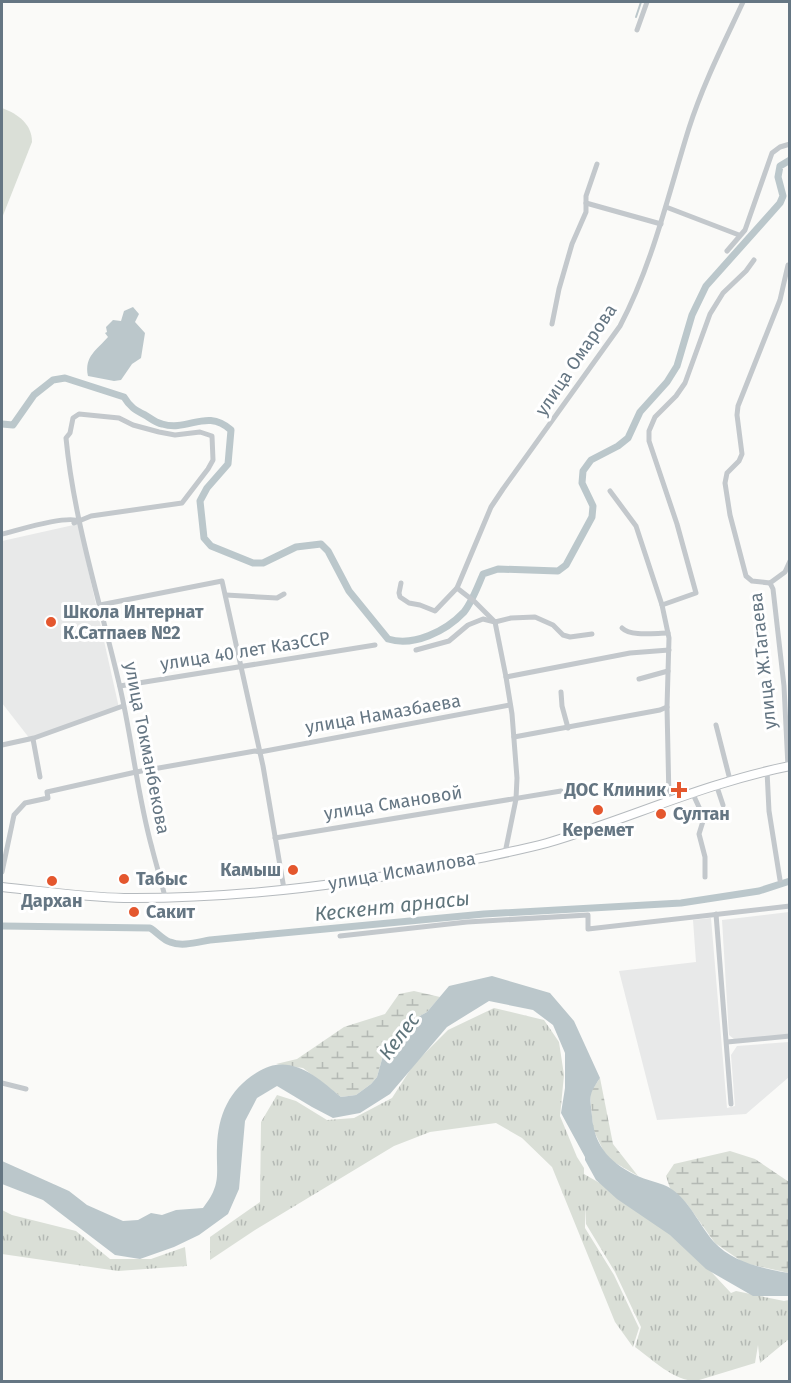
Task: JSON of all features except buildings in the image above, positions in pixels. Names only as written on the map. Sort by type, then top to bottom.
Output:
[{"type":"main road","name":"улица Исмаилова","points":[[2,887],[88,896],[165,897],[284,889],[358,881],[547,843],[716,784],[789,767]]},
{"type":"street","points":[[637,30],[647,2]]},
{"type":"street","name":"улица Омарова","points":[[401,583],[399,593],[404,600],[435,611],[457,588],[491,507],[620,326],[642,280],[696,108],[743,2]]},
{"type":"street","points":[[727,250],[745,230],[772,153],[789,144]]},
{"type":"street","points":[[552,324],[559,289],[572,244],[586,212],[586,196],[597,164]]},
{"type":"street","points":[[586,203],[661,224]]},
{"type":"street","points":[[666,207],[739,235]]},
{"type":"street","points":[[662,604],[696,593],[677,524],[649,441],[651,423],[685,383],[706,324],[723,293],[746,272],[754,260]]},
{"type":"street","name":"улица Ж.Тагаева","points":[[788,265],[780,300],[738,406],[742,454],[739,461],[727,473],[725,483],[730,515],[747,576],[752,581],[770,583],[773,589],[784,686],[789,767]]},
{"type":"street","name":"улица Токманбекова","points":[[77,522],[91,516],[182,503],[213,460],[212,436],[205,432],[175,435],[133,425],[119,417],[79,414],[75,416],[70,433],[66,438],[77,522],[120,686],[152,848],[165,897]]},
{"type":"street","points":[[610,490],[636,526],[662,604],[668,633],[669,799]]},
{"type":"street","name":"улица Токманбекова","points":[[2,534],[60,520],[74,519],[77,522]]},
{"type":"street","points":[[770,583],[785,572],[789,561]]},
{"type":"street","points":[[100,605],[222,580],[260,752],[284,889]]},
{"type":"street","points":[[457,588],[495,622],[506,677],[517,778],[516,799],[505,853]]},
{"type":"street","points":[[226,595],[277,598],[284,594]]},
{"type":"street","points":[[416,650],[449,641],[478,620],[483,619],[495,622],[535,616],[553,625],[563,635],[570,637],[592,634]]},
{"type":"street","points":[[622,628],[625,632],[633,633],[668,633]]},
{"type":"street","name":"улица 40 лет КазССР","points":[[120,686],[375,645]]},
{"type":"street","points":[[506,677],[630,653],[669,650]]},
{"type":"street","points":[[639,679],[668,671]]},
{"type":"street","points":[[561,692],[567,728]]},
{"type":"street","name":"улица Намазбаева","points":[[2,872],[14,815],[25,803],[48,798],[47,792],[136,772],[260,752],[510,705]]},
{"type":"street","points":[[2,745],[33,739],[123,706]]},
{"type":"street","points":[[514,737],[660,711],[667,707]]},
{"type":"street","points":[[716,725],[730,780]]},
{"type":"street","points":[[33,739],[40,777]]},
{"type":"street","points":[[767,771],[769,811],[780,880]]},
{"type":"street","points":[[716,784],[723,805]]},
{"type":"street","name":"улица Смановой","points":[[275,838],[561,791]]},
{"type":"street","points":[[692,792],[705,818],[699,834],[705,857],[705,877]]},
{"type":"street","points":[[340,936],[466,922],[588,915],[588,929],[789,906]]},
{"type":"street","points":[[716,914],[731,1104]]},
{"type":"street","points":[[727,1042],[789,1036]]},
{"type":"street","points":[[2,1083],[26,1089]]},
{"type":"shaded area","name":"Школа Интернат К.Сатпаев №2","points":[[78,524],[119,708],[30,739],[2,703],[2,541]]},
{"type":"shaded area","points":[[789,912],[789,1034],[735,1040],[729,1035],[722,920]]},
{"type":"shaded area","points":[[711,918],[727,1108],[735,1106],[731,1055],[737,1046],[789,1042],[789,1077],[746,1114],[657,1120],[619,971],[696,962],[693,920]]},
{"type":"green space","points":[[2,108],[23,120],[30,130],[32,142],[2,218]]},
{"type":"green space","points":[[414,991],[440,997],[427,1012],[411,1021],[386,1045],[377,1077],[356,1095],[341,1097],[303,1068],[276,1064],[297,1059],[344,1027],[385,1014],[399,994]]},
{"type":"green space","points":[[494,1008],[544,1020],[559,1042],[564,1075],[560,1116],[584,1168],[584,1174],[662,1219],[731,1293],[736,1291],[784,1301],[789,1300],[789,1339],[760,1363],[758,1345],[755,1363],[696,1381],[688,1380],[672,1374],[635,1347],[641,1327],[615,1272],[586,1224],[585,1205],[585,1228],[614,1275],[639,1328],[633,1347],[615,1322],[552,1167],[522,1138],[496,1123],[430,1132],[394,1146],[255,1230],[210,1260],[210,1237],[260,1202],[261,1122],[277,1095],[296,1101],[327,1120],[354,1118],[392,1098],[414,1064],[448,1030]]},
{"type":"green space","points":[[600,1078],[613,1144],[638,1176],[612,1161],[604,1152],[593,1129],[590,1093]]},
{"type":"green space","points":[[730,1151],[755,1159],[789,1182],[789,1273],[744,1263],[715,1243],[687,1204],[670,1188],[666,1176],[674,1164]]},
{"type":"green space","points":[[2,1210],[12,1215],[76,1231],[110,1259],[151,1259],[185,1247],[187,1266],[118,1271],[2,1254]]},
{"type":"water","points":[[133,307],[139,314],[135,322],[145,333],[141,358],[132,364],[121,380],[114,381],[88,376],[90,358],[108,337],[105,333],[107,332],[106,327],[113,320],[121,321],[124,311]]},
{"type":"water","name":"Келес","points":[[492,976],[550,993],[574,1021],[600,1078],[592,1092],[591,1104],[596,1137],[606,1154],[630,1172],[667,1186],[677,1193],[714,1242],[730,1255],[759,1267],[789,1273],[789,1296],[753,1296],[706,1269],[670,1235],[617,1199],[596,1180],[561,1113],[565,1088],[565,1053],[553,1025],[533,1010],[489,1001],[447,1027],[390,1094],[360,1113],[333,1118],[277,1086],[257,1098],[245,1121],[239,1189],[228,1214],[199,1235],[174,1247],[140,1259],[115,1255],[43,1200],[2,1184],[2,1161],[69,1191],[87,1205],[123,1221],[138,1220],[151,1213],[162,1215],[176,1210],[203,1208],[216,1185],[218,1135],[223,1114],[232,1095],[247,1080],[268,1067],[291,1065],[312,1074],[341,1097],[356,1095],[377,1077],[386,1045],[411,1021],[427,1012],[449,986]]},
{"type":"waterway","points":[[636,17],[641,2]]},
{"type":"waterway","points":[[2,424],[13,425],[34,395],[53,380],[65,378],[124,397],[133,408],[160,423],[172,426],[213,421],[222,424],[231,430],[228,464],[207,488],[200,501],[204,538],[211,546],[253,563],[263,563],[296,547],[321,544],[328,551],[349,591],[388,639],[408,641],[429,636],[457,619],[464,612],[483,574],[498,569],[558,571],[566,565],[592,517],[593,506],[582,483],[583,471],[591,460],[628,438],[640,412],[667,382],[677,366],[692,315],[706,286],[780,203],[783,196],[778,177],[780,166],[790,160]]},
{"type":"waterway","name":"Кескент арнасы","points":[[2,926],[150,928],[167,941],[185,944],[484,914],[681,903],[759,891],[790,881]]},
{"type":"place","name":"Школа Интернат К.Сатпаев №2","points":[[51,622]]},
{"type":"place","name":"ДОС Клиник","points":[[679,790]]},
{"type":"place","name":"Керемет","points":[[598,810]]},
{"type":"place","name":"Султан","points":[[661,814]]},
{"type":"place","name":"Камыш","points":[[293,870]]},
{"type":"place","name":"Табыс","points":[[124,879]]},
{"type":"place","name":"Дархан","points":[[52,881]]},
{"type":"place","name":"Сакит","points":[[134,912]]}]
